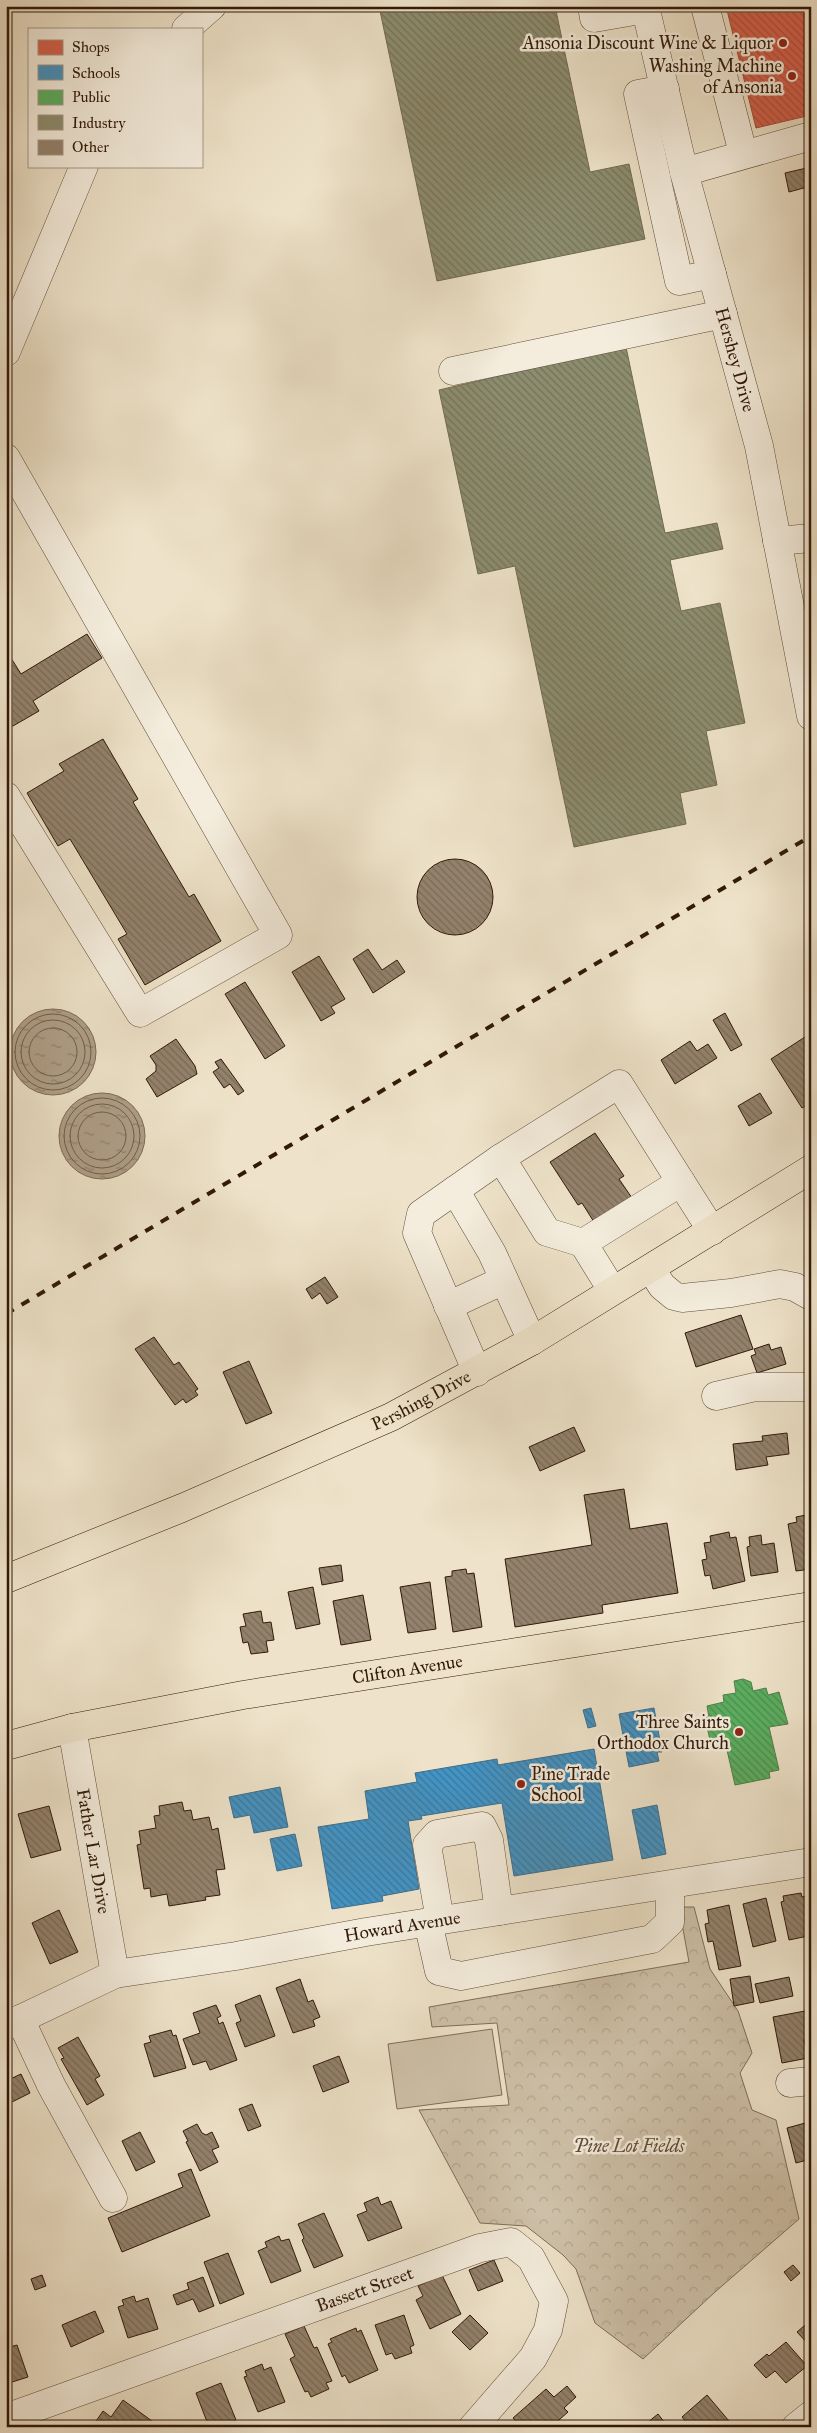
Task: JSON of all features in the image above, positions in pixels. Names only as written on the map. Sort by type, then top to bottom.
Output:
[{"type":"main road","name":"Pershing Drive","points":[[6,1579],[267,1472],[390,1417],[532,1341],[811,1169]]},
{"type":"main road","name":"Clifton Avenue","points":[[6,1746],[72,1728],[244,1695],[811,1606]]},
{"type":"street","points":[[187,28],[212,6]]},
{"type":"street","points":[[592,6],[594,18],[645,8]]},
{"type":"street","points":[[704,6],[743,153]]},
{"type":"street","name":"Hershey Drive","points":[[645,8],[685,176],[759,446],[811,716]]},
{"type":"street","points":[[665,89],[638,94],[680,281],[712,274]]},
{"type":"street","points":[[659,187],[743,153],[811,136]]},
{"type":"street","points":[[6,352],[83,168]]},
{"type":"street","points":[[453,371],[723,314]]},
{"type":"street","points":[[6,458],[278,935],[140,1013],[6,796]]},
{"type":"street","points":[[777,541],[811,538]]},
{"type":"street","points":[[477,1372],[417,1233],[421,1214],[501,1158],[619,1084],[712,1231]]},
{"type":"street","points":[[501,1158],[547,1232],[583,1243],[612,1290]]},
{"type":"street","points":[[583,1243],[681,1182]]},
{"type":"street","points":[[455,1190],[492,1253],[532,1341]]},
{"type":"street","points":[[651,1268],[662,1286],[674,1296],[682,1298],[780,1284],[795,1287],[811,1296]]},
{"type":"street","points":[[448,1306],[504,1280]]},
{"type":"street","points":[[716,1396],[755,1387],[811,1387]]},
{"type":"street","name":"Father Lar Drive","points":[[72,1728],[115,1974]]},
{"type":"street","points":[[498,1911],[489,1840],[482,1826],[437,1834],[427,1845],[439,1971],[461,1976],[652,1939],[670,1922],[670,1885]]},
{"type":"street","name":"Howard Avenue","points":[[13,2023],[115,1974],[236,1956],[434,1921],[811,1862]]},
{"type":"street","points":[[13,2023],[51,2085],[113,2198]]},
{"type":"street","name":"Bassett Street","points":[[6,2418],[480,2248],[511,2242],[531,2258],[554,2301],[548,2330],[533,2358],[473,2427]]},
{"type":"street","points":[[796,2427],[811,2414]]},
{"type":"green space","name":"Pine Lot Fields","points":[[679,1907],[694,1907],[710,1969],[738,2011],[752,2053],[740,2073],[752,2110],[776,2120],[799,2219],[715,2292],[643,2359],[595,2323],[576,2269],[563,2255],[526,2226],[480,2223],[419,2110],[509,2105],[497,2023],[432,2027],[429,2007],[689,1962]]},
{"type":"green space","points":[[492,2029],[502,2095],[397,2109],[388,2044]]},
{"type":"water","points":[[53,1009],[69,1012],[77,1016],[89,1028],[93,1036],[96,1052],[93,1068],[89,1076],[77,1088],[69,1092],[53,1095],[37,1092],[29,1088],[17,1076],[13,1068],[10,1052],[13,1036],[17,1028],[29,1016],[37,1012]]},
{"type":"water","points":[[102,1093],[118,1096],[126,1100],[138,1112],[142,1120],[145,1136],[142,1152],[138,1160],[126,1172],[118,1176],[102,1179],[86,1176],[78,1172],[66,1160],[62,1152],[59,1136],[62,1120],[66,1112],[78,1100],[86,1096]]},
{"type":"building: Shops","points":[[726,6],[811,6],[811,115],[756,128]]},
{"type":"building: Schools","points":[[591,1708],[596,1726],[588,1728],[583,1710]]},
{"type":"building: Schools","points":[[654,1708],[662,1752],[657,1752],[659,1761],[629,1767],[619,1714]]},
{"type":"building: Schools","points":[[594,1749],[613,1860],[514,1876],[502,1803],[421,1816],[422,1819],[408,1821],[419,1889],[382,1896],[383,1901],[332,1909],[318,1827],[369,1819],[365,1791],[417,1782],[415,1773],[497,1759],[498,1765]]},
{"type":"building: Schools","points":[[280,1787],[288,1827],[254,1833],[250,1815],[234,1818],[229,1797]]},
{"type":"building: Schools","points":[[657,1805],[666,1854],[642,1859],[632,1810]]},
{"type":"building: Schools","points":[[295,1834],[302,1866],[277,1871],[270,1839]]},
{"type":"building: Public","name":"Three Saints Orthodox Church","points":[[743,1679],[751,1682],[753,1691],[766,1688],[768,1695],[779,1692],[788,1724],[769,1727],[779,1770],[769,1772],[770,1778],[735,1785],[724,1737],[710,1740],[705,1718],[709,1717],[707,1706],[724,1702],[723,1695],[736,1693],[734,1681]]},
{"type":"building: Industry","points":[[379,6],[555,6],[590,172],[629,164],[645,239],[437,281]]},
{"type":"building: Industry","points":[[626,347],[665,533],[717,523],[723,549],[670,560],[681,611],[720,603],[745,723],[706,731],[717,785],[680,793],[686,824],[574,847],[515,566],[478,574],[439,390]]},
{"type":"building: Other","points":[[811,167],[811,186],[789,192],[785,173]]},
{"type":"building: Other","points":[[87,634],[102,658],[33,701],[39,711],[6,730],[6,650],[21,674]]},
{"type":"building: Other","points":[[103,739],[138,799],[133,802],[189,897],[194,894],[221,941],[145,985],[118,939],[127,934],[70,839],[58,846],[27,793],[64,771],[59,764]]},
{"type":"building: Other","points":[[455,859],[470,862],[482,870],[490,882],[493,897],[490,912],[482,924],[470,932],[455,935],[440,932],[428,924],[420,912],[417,897],[420,882],[428,870],[440,862]]},
{"type":"building: Other","points":[[368,949],[382,970],[397,960],[405,972],[373,993],[353,959]]},
{"type":"building: Other","points":[[319,956],[345,999],[331,1007],[335,1013],[321,1021],[292,972]]},
{"type":"building: Other","points":[[245,982],[285,1046],[265,1059],[225,994]]},
{"type":"building: Other","points":[[725,1013],[742,1045],[731,1051],[713,1020]]},
{"type":"building: Other","points":[[805,1037],[811,1046],[811,1103],[802,1108],[771,1059]]},
{"type":"building: Other","points":[[176,1039],[195,1066],[197,1074],[157,1097],[146,1079],[156,1071],[156,1065],[150,1056]]},
{"type":"building: Other","points":[[690,1041],[697,1051],[708,1044],[717,1058],[675,1084],[661,1060]]},
{"type":"building: Other","points":[[221,1059],[244,1091],[238,1095],[230,1084],[224,1088],[213,1072],[219,1068],[215,1062]]},
{"type":"building: Other","points":[[760,1093],[772,1113],[749,1126],[738,1106]]},
{"type":"building: Other","points":[[595,1133],[624,1176],[619,1179],[632,1198],[594,1222],[582,1203],[578,1205],[550,1162]]},
{"type":"building: Other","points":[[325,1277],[338,1297],[327,1304],[320,1293],[312,1299],[306,1289]]},
{"type":"building: Other","points":[[741,1315],[753,1349],[696,1367],[685,1333]]},
{"type":"building: Other","points":[[154,1337],[174,1365],[179,1362],[198,1389],[195,1391],[198,1395],[186,1403],[183,1399],[175,1405],[135,1349]]},
{"type":"building: Other","points":[[769,1344],[771,1350],[781,1347],[786,1364],[757,1373],[751,1356],[756,1354],[754,1349]]},
{"type":"building: Other","points":[[249,1361],[272,1413],[246,1424],[223,1372]]},
{"type":"building: Other","points":[[574,1427],[585,1451],[540,1471],[529,1447]]},
{"type":"building: Other","points":[[787,1433],[789,1454],[766,1457],[768,1465],[736,1470],[733,1444],[763,1441],[762,1436]]},
{"type":"building: Other","points":[[624,1489],[630,1529],[667,1523],[678,1593],[602,1605],[603,1613],[515,1627],[505,1559],[592,1545],[584,1495]]},
{"type":"building: Other","points":[[811,1514],[811,1569],[796,1571],[788,1524],[797,1522],[796,1517]]},
{"type":"building: Other","points":[[729,1532],[730,1538],[736,1537],[745,1581],[713,1589],[710,1575],[705,1576],[702,1560],[707,1559],[704,1543],[711,1542],[710,1536]]},
{"type":"building: Other","points":[[761,1535],[762,1545],[774,1543],[778,1572],[751,1576],[747,1547],[750,1546],[749,1537]]},
{"type":"building: Other","points":[[341,1565],[343,1581],[322,1585],[319,1568]]},
{"type":"building: Other","points":[[466,1569],[467,1574],[474,1573],[482,1627],[453,1632],[445,1577],[452,1576],[452,1571]]},
{"type":"building: Other","points":[[430,1582],[436,1629],[408,1633],[400,1587]]},
{"type":"building: Other","points":[[313,1587],[320,1624],[296,1629],[288,1592]]},
{"type":"building: Other","points":[[363,1595],[371,1640],[341,1645],[333,1601]]},
{"type":"building: Other","points":[[261,1611],[263,1623],[271,1622],[274,1640],[266,1641],[268,1652],[251,1654],[248,1642],[243,1643],[240,1627],[246,1626],[243,1614]]},
{"type":"building: Other","points":[[182,1802],[184,1811],[191,1810],[193,1820],[209,1817],[212,1830],[218,1828],[225,1869],[216,1870],[220,1895],[205,1897],[206,1900],[169,1906],[167,1894],[151,1897],[150,1888],[144,1889],[137,1845],[141,1844],[139,1831],[156,1828],[154,1816],[160,1815],[159,1806]]},
{"type":"building: Other","points":[[49,1806],[61,1850],[31,1858],[18,1814]]},
{"type":"building: Other","points":[[801,1893],[802,1897],[807,1896],[811,1914],[811,1939],[808,1936],[789,1940],[781,1902],[784,1901],[783,1896]]},
{"type":"building: Other","points":[[766,1898],[776,1941],[753,1947],[743,1904]]},
{"type":"building: Other","points":[[729,1905],[741,1966],[719,1970],[713,1941],[708,1942],[705,1924],[709,1923],[707,1910]]},
{"type":"building: Other","points":[[59,1910],[78,1952],[50,1964],[32,1923]]},
{"type":"building: Other","points":[[750,1976],[754,2002],[734,2006],[730,1979]]},
{"type":"building: Other","points":[[789,1977],[793,1996],[760,2003],[755,1984]]},
{"type":"building: Other","points":[[300,1979],[308,2002],[313,2000],[320,2017],[313,2020],[315,2026],[293,2033],[276,1988]]},
{"type":"building: Other","points":[[260,1995],[275,2036],[245,2047],[236,2023],[241,2021],[235,2005]]},
{"type":"building: Other","points":[[216,2005],[221,2016],[217,2018],[219,2024],[223,2022],[237,2060],[210,2070],[206,2061],[193,2065],[183,2039],[200,2033],[193,2013]]},
{"type":"building: Other","points":[[805,2011],[811,2039],[804,2040],[808,2058],[782,2063],[773,2017]]},
{"type":"building: Other","points":[[171,2030],[173,2036],[176,2035],[186,2068],[154,2077],[144,2044],[151,2042],[149,2036]]},
{"type":"building: Other","points":[[78,2037],[100,2076],[95,2079],[104,2095],[87,2105],[61,2059],[64,2058],[58,2048]]},
{"type":"building: Other","points":[[339,2056],[349,2082],[323,2092],[313,2066]]},
{"type":"building: Other","points":[[21,2074],[30,2093],[6,2105],[6,2081]]},
{"type":"building: Other","points":[[252,2104],[261,2126],[248,2131],[239,2109]]},
{"type":"building: Other","points":[[809,2122],[811,2130],[811,2159],[796,2163],[787,2128]]},
{"type":"building: Other","points":[[197,2124],[202,2133],[206,2135],[212,2132],[219,2147],[212,2150],[218,2162],[200,2171],[186,2142],[188,2141],[183,2131]]},
{"type":"building: Other","points":[[140,2132],[155,2162],[136,2171],[122,2141]]},
{"type":"building: Other","points":[[191,2169],[210,2216],[122,2252],[108,2218],[183,2187],[178,2174]]},
{"type":"building: Other","points":[[378,2197],[381,2205],[391,2201],[402,2228],[368,2241],[357,2215],[367,2211],[364,2203]]},
{"type":"building: Other","points":[[324,2213],[343,2256],[314,2268],[302,2240],[304,2238],[298,2224]]},
{"type":"building: Other","points":[[279,2236],[281,2241],[289,2239],[301,2271],[271,2283],[258,2251],[267,2247],[265,2242]]},
{"type":"building: Other","points":[[228,2253],[244,2294],[220,2304],[204,2262]]},
{"type":"building: Other","points":[[494,2260],[503,2281],[478,2291],[469,2270]]},
{"type":"building: Other","points":[[793,2265],[800,2273],[791,2281],[784,2272]]},
{"type":"building: Other","points":[[42,2275],[46,2286],[35,2290],[31,2279]]},
{"type":"building: Other","points":[[442,2275],[461,2314],[430,2329],[416,2300],[423,2296],[418,2286]]},
{"type":"building: Other","points":[[203,2277],[214,2306],[199,2312],[193,2299],[177,2305],[173,2295],[189,2289],[187,2283]]},
{"type":"building: Other","points":[[134,2296],[136,2302],[148,2298],[158,2329],[128,2338],[118,2307],[124,2305],[122,2300]]},
{"type":"building: Other","points":[[95,2311],[104,2332],[71,2347],[62,2325]]},
{"type":"building: Other","points":[[404,2315],[414,2345],[410,2347],[412,2353],[395,2359],[392,2353],[386,2355],[375,2325]]},
{"type":"building: Other","points":[[470,2315],[488,2333],[470,2350],[452,2332]]},
{"type":"building: Other","points":[[811,2320],[811,2347],[797,2332]]},
{"type":"building: Other","points":[[304,2326],[314,2348],[317,2347],[332,2381],[326,2383],[329,2389],[311,2397],[308,2391],[305,2392],[290,2359],[295,2356],[285,2334]]},
{"type":"building: Other","points":[[356,2328],[357,2332],[361,2330],[378,2370],[349,2383],[345,2375],[342,2377],[328,2344],[332,2342],[330,2339]]},
{"type":"building: Other","points":[[786,2342],[807,2366],[786,2383],[775,2371],[766,2378],[754,2365]]},
{"type":"building: Other","points":[[17,2345],[28,2377],[6,2384],[6,2348]]},
{"type":"building: Other","points":[[262,2364],[264,2370],[271,2367],[285,2402],[258,2412],[244,2377],[247,2376],[245,2371]]},
{"type":"building: Other","points":[[221,2383],[236,2420],[217,2427],[209,2427],[196,2393]]},
{"type":"building: Other","points":[[567,2386],[576,2397],[564,2408],[568,2412],[551,2427],[521,2427],[513,2418],[546,2389],[554,2397]]},
{"type":"building: Other","points":[[707,2395],[729,2421],[722,2427],[690,2427],[682,2417]]},
{"type":"building: Other","points":[[123,2400],[152,2421],[148,2427],[92,2427],[103,2411],[111,2417]]},
{"type":"building: Other","points":[[658,2414],[668,2427],[642,2427]]},
{"type":"railway","points":[[6,1314],[811,836]]},
{"type":"place","name":"Ansonia Discount Wine & Liquor","points":[[783,43]]},
{"type":"place","name":"Washing Machine of Ansonia","points":[[792,76]]},
{"type":"place","name":"Three Saints Orthodox Church","points":[[739,1732]]},
{"type":"place","name":"Pine Trade School","points":[[521,1784]]}]
